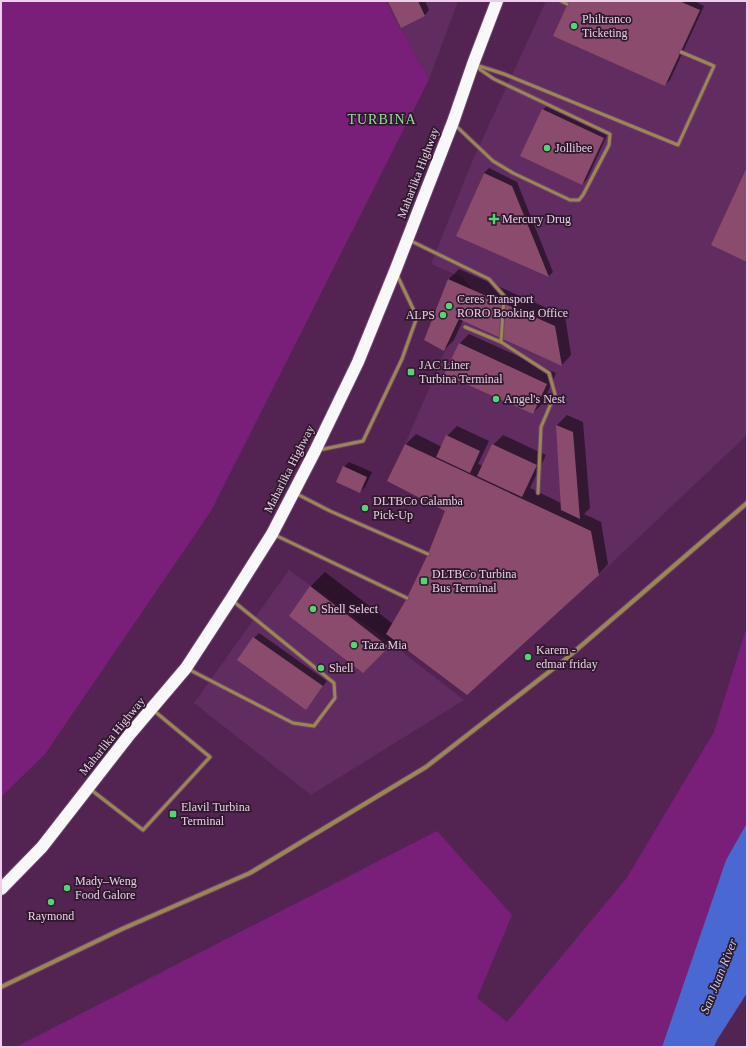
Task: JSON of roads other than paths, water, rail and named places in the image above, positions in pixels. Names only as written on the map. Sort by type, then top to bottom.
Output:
[{"type":"highway","name":"Maharlika Highway","points":[[1,889],[42,847],[186,668],[272,534],[295,492],[358,362],[453,122],[497,1]]},
{"type":"street","points":[[1,987],[122,929],[250,873],[426,767],[566,658],[747,503]]},
{"type":"lane","points":[[561,1],[567,4]]},
{"type":"lane","points":[[473,64],[504,74],[678,145],[714,66],[681,52]]},
{"type":"lane","points":[[453,122],[493,161],[513,173],[570,200],[579,200],[583,195],[609,145],[610,134],[494,79],[473,64]]},
{"type":"lane","points":[[407,239],[489,278],[504,296],[501,342]]},
{"type":"lane","points":[[315,451],[363,441],[402,359],[417,317],[395,271]]},
{"type":"lane","points":[[466,328],[501,342],[550,373],[555,394],[541,427],[538,493]]},
{"type":"lane","points":[[295,492],[337,514],[428,554]]},
{"type":"lane","points":[[272,534],[407,598]]},
{"type":"lane","points":[[186,668],[294,723],[314,726],[335,698],[334,683],[231,600]]},
{"type":"lane","points":[[88,788],[143,830],[210,757],[152,709]]},
{"type":"water","name":"San Juan River","points":[[747,823],[747,993],[714,1047],[662,1047],[726,860]]},
{"type":"place","name":"Philtranco Ticketing","points":[[574,26]]},
{"type":"place","name":"Jollibee","points":[[547,148]]},
{"type":"place","name":"Mercury Drug","points":[[494,219]]},
{"type":"place","name":"Ceres Transport RORO Booking Office","points":[[449,306]]},
{"type":"place","name":"ALPS","points":[[443,315]]},
{"type":"place","name":"JAC Liner Turbina Terminal","points":[[411,372]]},
{"type":"place","name":"Angel's Nest","points":[[496,399]]},
{"type":"place","name":"DLTBCo Calamba Pick-Up","points":[[365,508]]},
{"type":"place","name":"DLTBCo Turbina Bus Terminal","points":[[424,581]]},
{"type":"place","name":"Shell Select","points":[[313,609]]},
{"type":"place","name":"Taza Mia","points":[[354,645]]},
{"type":"place","name":"Karem - edmar friday","points":[[528,657]]},
{"type":"place","name":"Shell","points":[[321,668]]},
{"type":"place","name":"Elavil Turbina Terminal","points":[[173,814]]},
{"type":"place","name":"Mady–Weng Food Galore","points":[[67,888]]},
{"type":"place","name":"Raymond","points":[[51,902]]},
{"type":"district","name":"TURBINA","points":[[382,119]]}]
